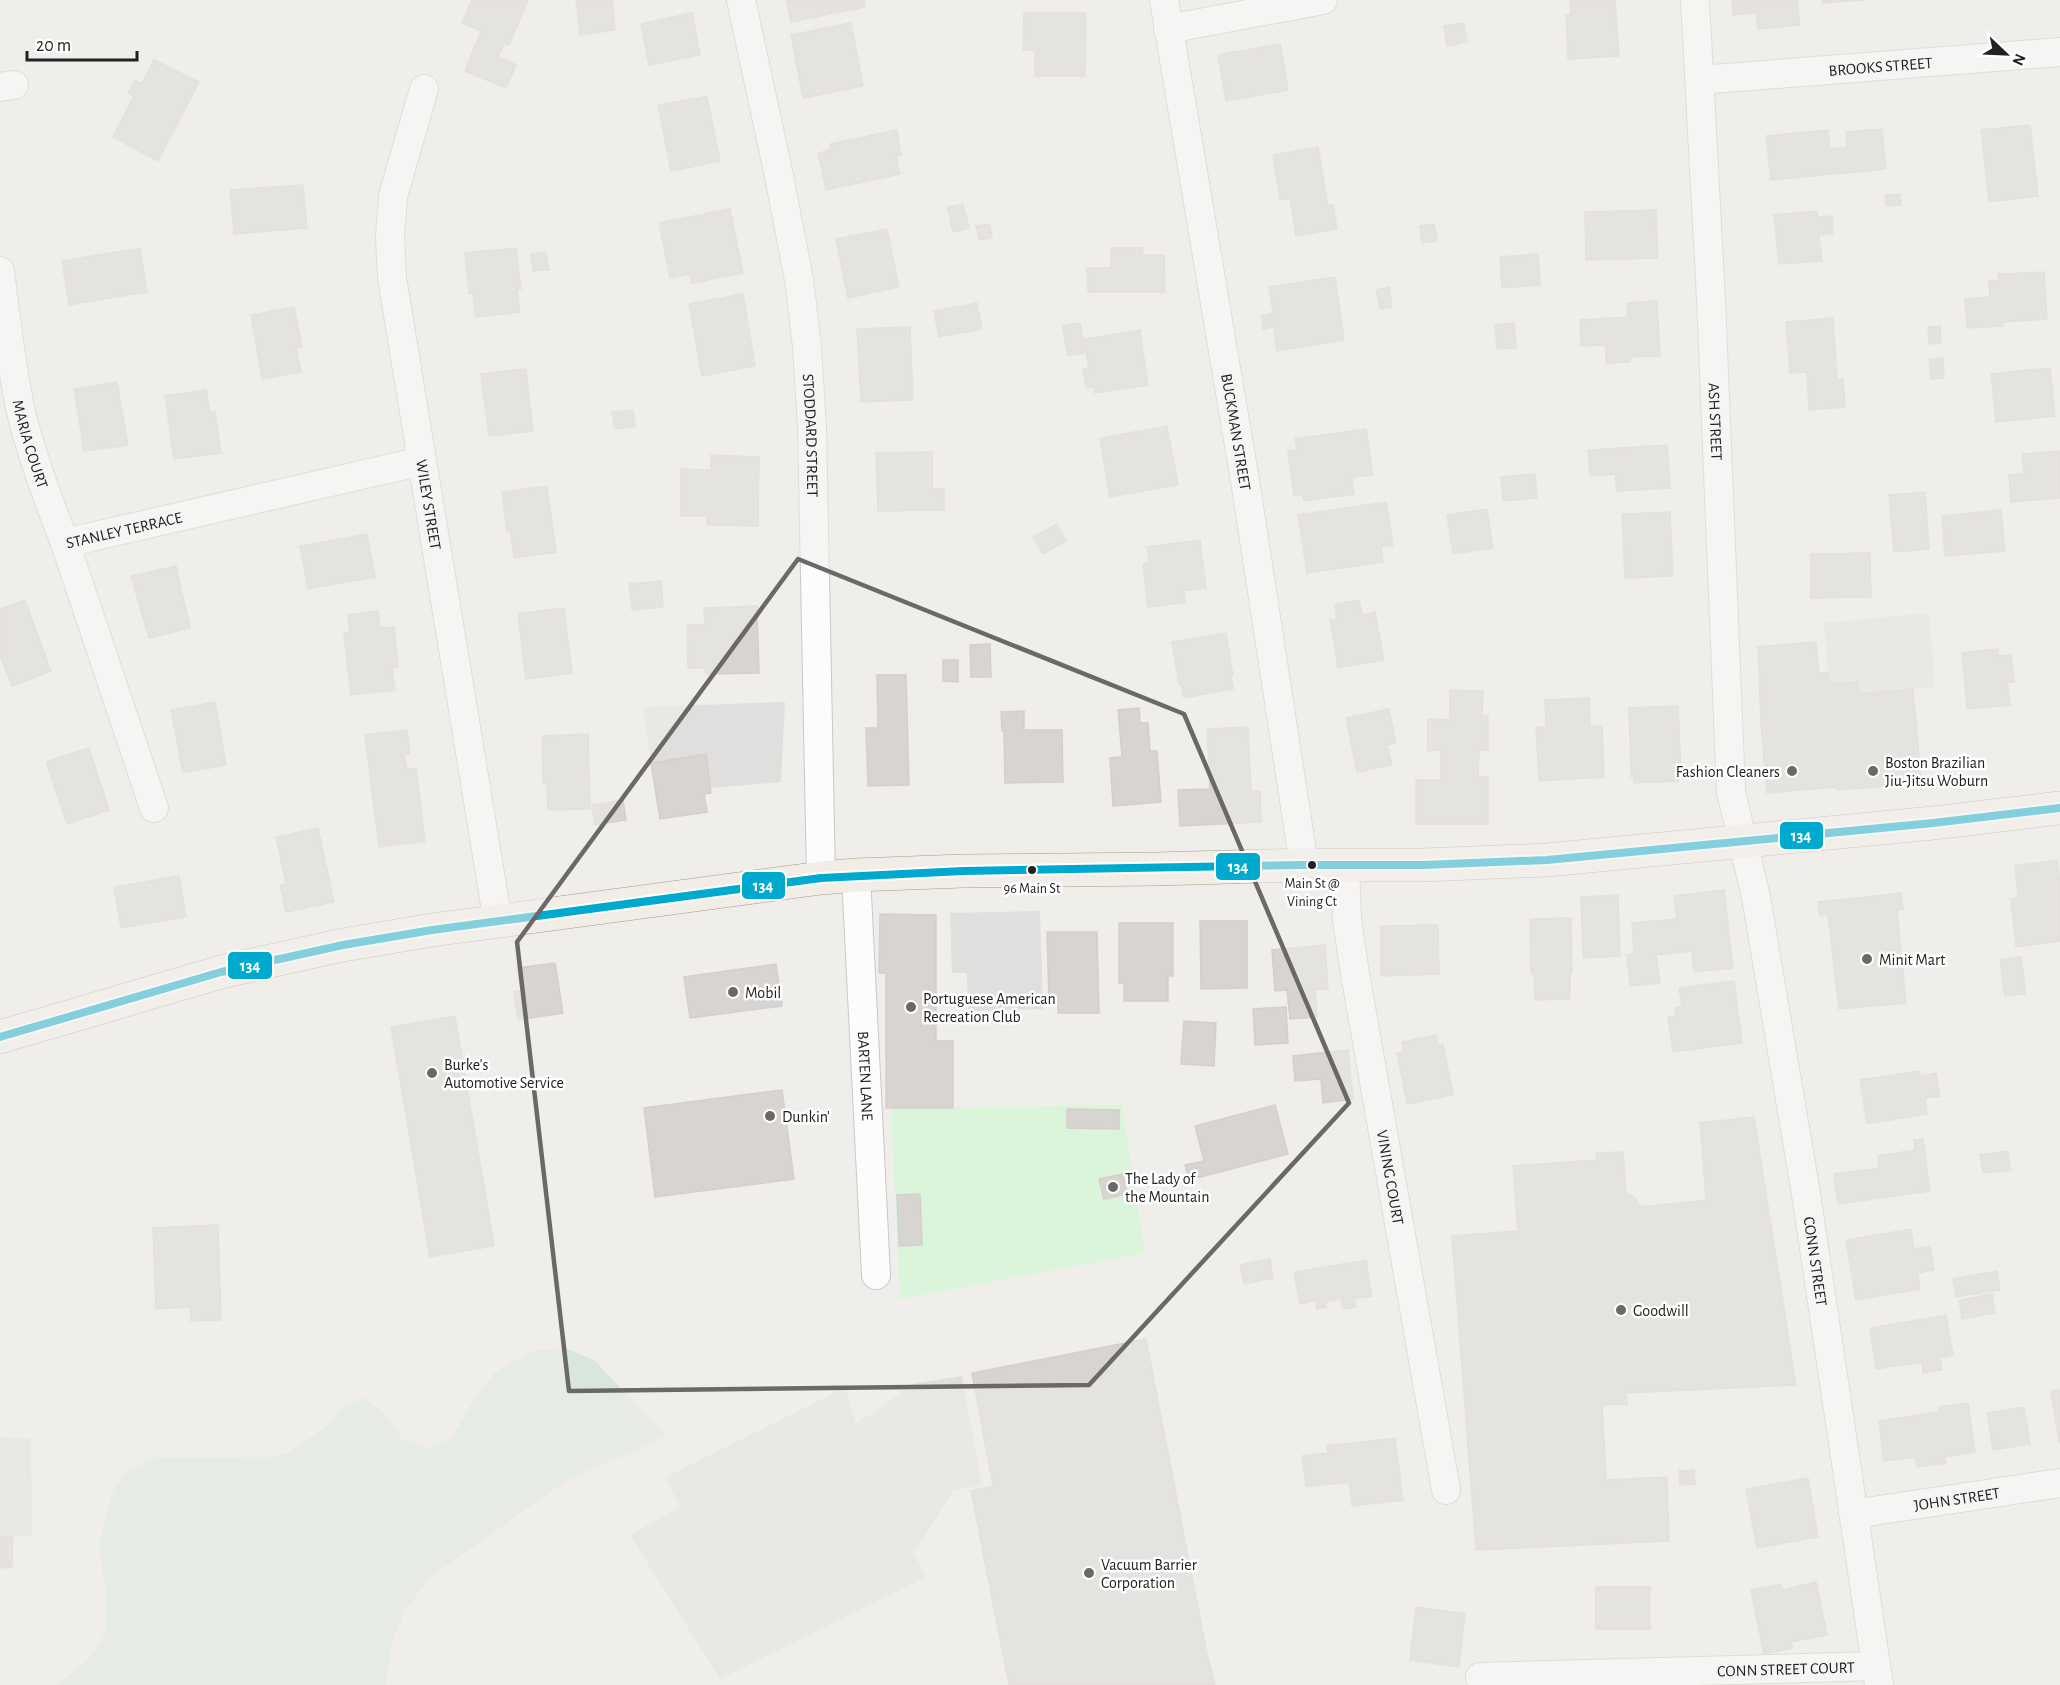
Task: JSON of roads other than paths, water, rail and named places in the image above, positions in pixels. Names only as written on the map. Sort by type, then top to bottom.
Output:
[{"type":"main road","points":[[0,1037],[247,966],[382,938],[821,878],[856,875],[1547,860],[1933,823],[2060,808]]},
{"type":"street","name":"STODDARD STREET","points":[[741,0],[782,188],[799,280],[807,346],[812,426],[821,878]]},
{"type":"street","name":"BUCKMAN STREET","points":[[1164,0],[1246,487],[1304,865]]},
{"type":"street","points":[[1168,29],[1323,0]]},
{"type":"street","name":"ASH STREET","points":[[1695,0],[1711,299],[1730,782],[1742,841]]},
{"type":"street","name":"BROOKS STREET","points":[[1699,80],[2060,52]]},
{"type":"street","name":"WILEY STREET","points":[[424,89],[393,196],[390,237],[393,278],[498,922]]},
{"type":"street","name":"MARIA COURT","points":[[0,271],[21,412],[33,455],[65,543]]},
{"type":"street","name":"STANLEY TERRACE","points":[[154,808],[65,543],[422,461]]},
{"type":"street","name":"CONN STREET","points":[[1742,841],[1756,897],[1804,1183],[1877,1675]]},
{"type":"street","name":"VINING COURT","points":[[1345,865],[1347,920],[1354,968],[1446,1490]]},
{"type":"street","name":"BARTEN LANE","points":[[856,875],[876,1275]]},
{"type":"street","name":"JOHN STREET","points":[[1853,1514],[2060,1483]]},
{"type":"street","name":"CONN STREET COURT","points":[[1480,1677],[1877,1675]]},
{"type":"place","name":"Fashion Cleaners","points":[[1792,771]]},
{"type":"place","name":"Boston Brazilian Jiu-Jitsu Woburn","points":[[1873,771]]},
{"type":"place","name":"Main St @ Vining Ct","points":[[1312,865]]},
{"type":"place","name":"96 Main St","points":[[1032,870]]},
{"type":"place","name":"Minit Mart","points":[[1867,959]]},
{"type":"place","name":"Mobil","points":[[733,992]]},
{"type":"place","name":"Portuguese American Recreation Club","points":[[911,1007]]},
{"type":"place","name":"Burke's Automotive Service","points":[[432,1073]]},
{"type":"place","name":"Dunkin'","points":[[770,1116]]},
{"type":"place","name":"The Lady of the Mountain","points":[[1113,1187]]},
{"type":"place","name":"Goodwill","points":[[1621,1310]]},
{"type":"place","name":"Vacuum Barrier Corporation","points":[[1089,1573]]}]
